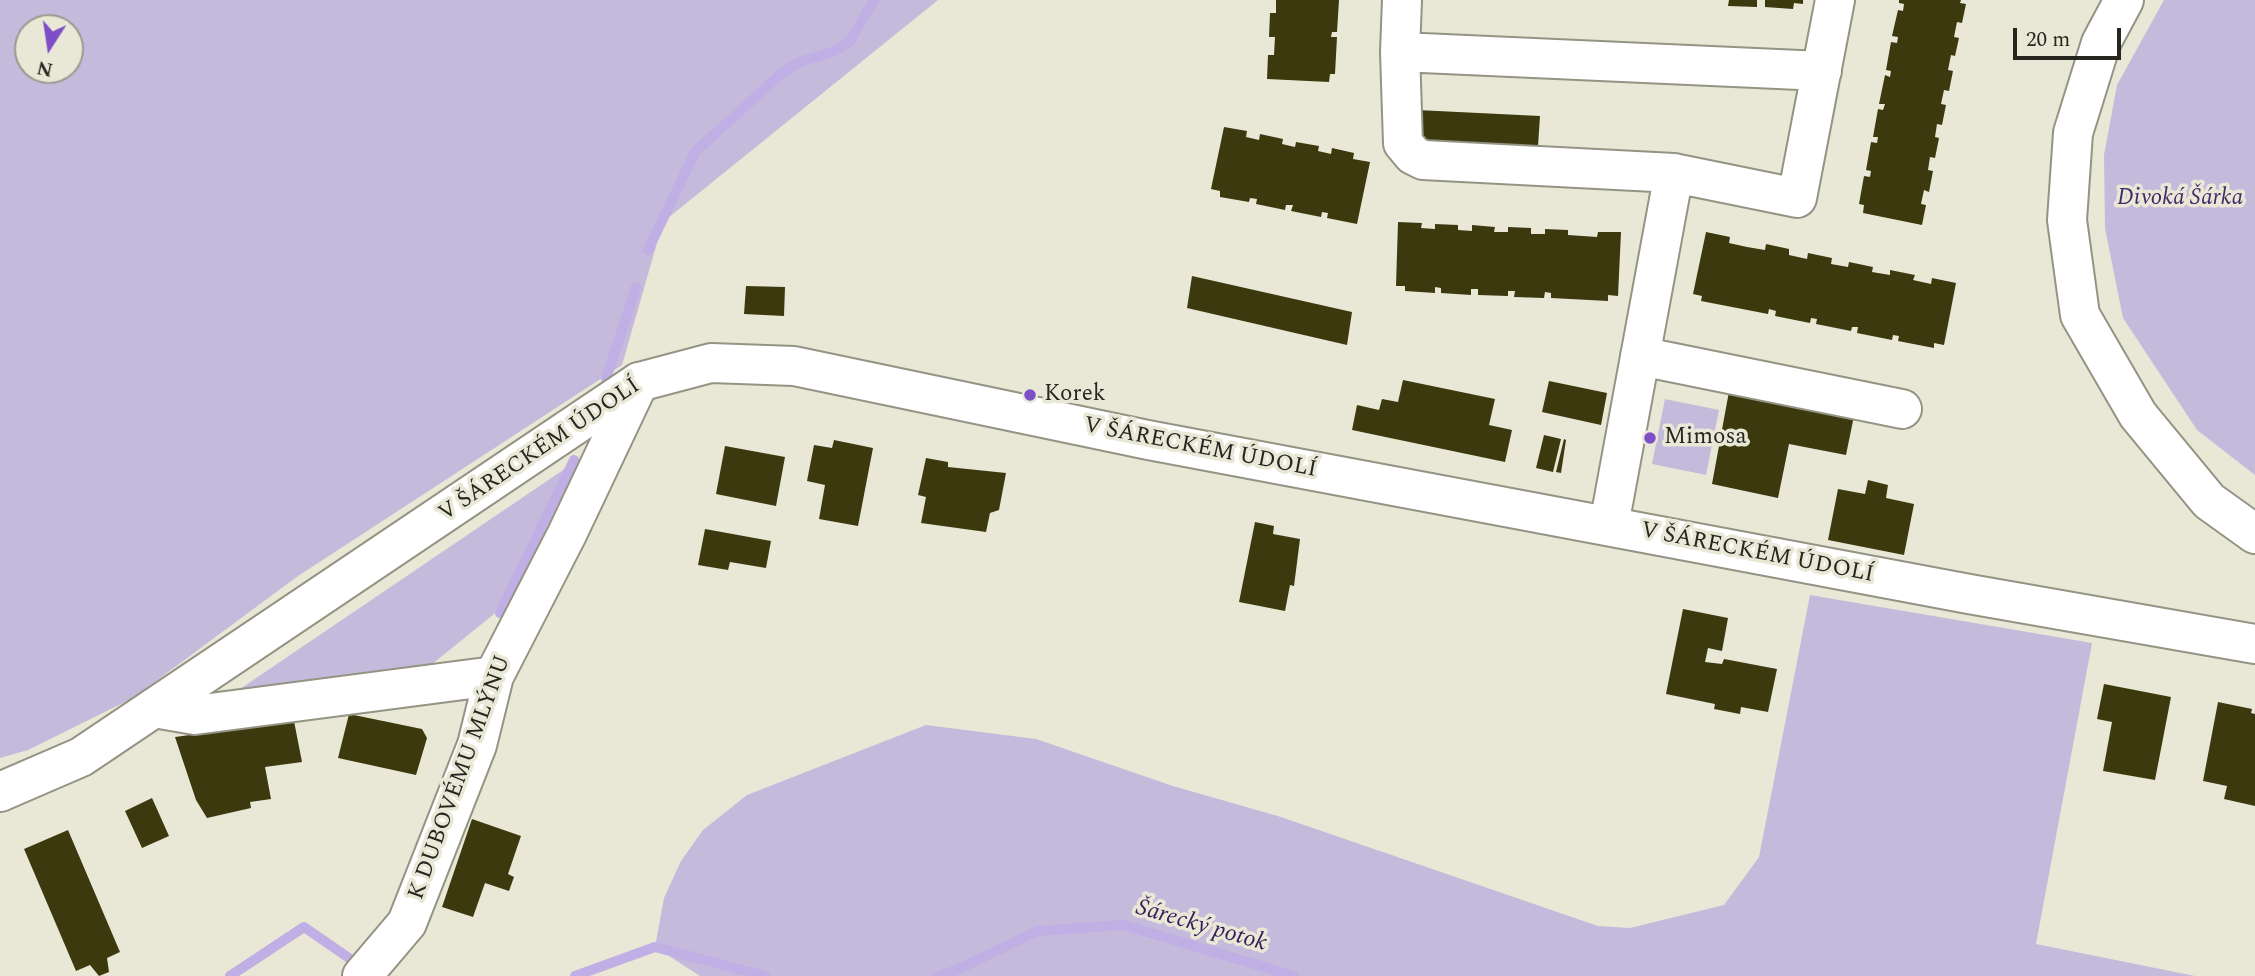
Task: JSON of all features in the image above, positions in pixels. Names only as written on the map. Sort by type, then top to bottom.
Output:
[{"type":"street","points":[[1402,0],[1400,52],[1403,143],[1413,155],[1423,160],[1674,173],[1797,198],[1835,0]]},
{"type":"street","points":[[2124,0],[2101,43],[2073,133],[2067,220],[2080,315],[2138,415],[2209,501],[2255,534]]},
{"type":"street","points":[[1400,52],[1822,71]]},
{"type":"street","points":[[1609,525],[1674,173]]},
{"type":"street","points":[[1640,356],[1902,409]]},
{"type":"street","name":"V ŠÁRECKÉM ÚDOLÍ","points":[[0,792],[81,757],[639,382],[710,363],[794,366],[1148,440],[1969,594],[2255,644]]},
{"type":"street","name":"K DUBOVÉMU MLÝNU","points":[[362,976],[407,923],[477,745],[494,676],[567,534],[639,382]]},
{"type":"street","points":[[154,708],[195,715],[494,676]]},
{"type":"green space","points":[[0,0],[938,0],[663,222],[622,365],[298,576],[133,698],[28,750],[0,758]]},
{"type":"green space","name":"Divoká Šárka","points":[[2164,0],[2255,0],[2255,475],[2197,430],[2123,318],[2105,228],[2104,155],[2117,85]]},
{"type":"green space","points":[[1665,399],[1719,410],[1706,475],[1652,464]]},
{"type":"green space","points":[[572,464],[494,614],[431,665],[357,694],[247,707],[240,689]]},
{"type":"green space","points":[[1810,595],[2092,643],[2036,944],[2195,976],[700,976],[655,947],[664,898],[681,861],[703,830],[747,795],[926,725],[1036,739],[1173,786],[1281,817],[1598,926],[1630,928],[1724,905],[1759,857]]},
{"type":"building","points":[[1276,0],[1339,0],[1337,32],[1332,32],[1331,37],[1337,37],[1335,74],[1330,74],[1329,82],[1267,79],[1268,55],[1274,55],[1275,37],[1269,37],[1270,13],[1276,13]]},
{"type":"building","points":[[1729,0],[1757,0],[1757,7],[1728,6]]},
{"type":"building","points":[[1765,0],[1803,0],[1803,4],[1794,3],[1793,9],[1765,7]]},
{"type":"building","points":[[1899,0],[1961,0],[1960,3],[1966,4],[1962,23],[1957,22],[1954,37],[1959,38],[1948,70],[1953,71],[1949,91],[1944,90],[1941,104],[1946,105],[1942,125],[1937,124],[1935,137],[1939,138],[1935,158],[1930,157],[1928,170],[1933,171],[1929,192],[1924,190],[1921,204],[1926,205],[1922,225],[1863,213],[1864,205],[1859,204],[1864,176],[1870,177],[1871,171],[1866,170],[1871,142],[1877,143],[1878,137],[1873,137],[1878,109],[1883,110],[1885,104],[1879,104],[1885,75],[1890,77],[1891,71],[1886,70],[1891,42],[1897,43],[1898,37],[1892,36],[1898,10],[1903,11],[1904,4],[1899,3]]},
{"type":"building","points":[[1417,110],[1540,116],[1538,146],[1416,140]]},
{"type":"building","points":[[1224,127],[1247,131],[1246,137],[1259,140],[1260,134],[1283,139],[1282,144],[1295,147],[1296,142],[1319,146],[1318,151],[1331,154],[1332,148],[1354,153],[1353,159],[1370,162],[1357,224],[1327,218],[1328,213],[1322,212],[1321,217],[1291,211],[1293,205],[1286,205],[1285,210],[1256,204],[1257,199],[1250,198],[1249,202],[1220,197],[1220,191],[1211,189]]},
{"type":"building","points":[[1398,222],[1422,223],[1421,228],[1435,229],[1435,224],[1458,225],[1458,230],[1472,231],[1472,225],[1495,227],[1494,232],[1508,232],[1508,227],[1531,228],[1531,234],[1545,234],[1545,229],[1568,230],[1568,235],[1597,237],[1598,232],[1621,232],[1618,296],[1608,295],[1608,301],[1551,298],[1551,293],[1545,292],[1544,298],[1514,297],[1515,291],[1508,291],[1508,296],[1478,295],[1478,289],[1471,289],[1471,295],[1441,293],[1441,288],[1435,287],[1435,293],[1405,291],[1405,286],[1396,286]]},
{"type":"building","points":[[1706,232],[1730,237],[1729,243],[1747,247],[1765,250],[1766,244],[1789,249],[1789,255],[1807,259],[1808,253],[1832,258],[1831,264],[1848,267],[1849,262],[1873,267],[1872,272],[1890,275],[1890,270],[1915,275],[1913,280],[1931,284],[1932,278],[1956,283],[1944,345],[1934,343],[1934,348],[1898,341],[1899,336],[1893,335],[1892,340],[1857,333],[1858,327],[1852,327],[1851,331],[1816,324],[1817,319],[1811,318],[1810,323],[1775,316],[1776,311],[1769,309],[1768,314],[1701,301],[1702,296],[1693,294]]},
{"type":"building","points":[[1192,276],[1352,312],[1347,345],[1187,308]]},
{"type":"building","points":[[746,286],[785,287],[784,316],[744,314]]},
{"type":"building","points":[[1403,380],[1495,399],[1489,425],[1512,430],[1505,462],[1352,430],[1357,405],[1379,410],[1382,399],[1398,402]]},
{"type":"building","points":[[1549,381],[1607,393],[1601,425],[1542,412]]},
{"type":"building","points":[[1730,386],[1855,411],[1846,455],[1789,444],[1778,498],[1712,484]]},
{"type":"building","points":[[1544,435],[1561,439],[1553,472],[1536,468]]},
{"type":"building","points":[[1564,439],[1566,440],[1561,473],[1556,472]]},
{"type":"building","points":[[834,440],[873,448],[858,526],[819,519],[825,485],[807,481],[814,445],[832,448]]},
{"type":"building","points":[[725,446],[785,457],[776,506],[716,494]]},
{"type":"building","points":[[926,458],[948,462],[948,467],[1006,473],[999,510],[990,513],[986,532],[921,523],[926,497],[918,495]]},
{"type":"building","points":[[1868,480],[1888,485],[1886,498],[1914,504],[1904,555],[1828,540],[1838,489],[1865,494]]},
{"type":"building","points":[[1255,522],[1274,526],[1273,534],[1300,539],[1294,586],[1290,585],[1285,611],[1239,602]]},
{"type":"building","points":[[705,529],[771,541],[766,568],[730,562],[728,570],[698,565]]},
{"type":"building","points":[[1683,609],[1728,618],[1722,651],[1708,648],[1705,662],[1722,664],[1724,659],[1777,669],[1768,712],[1741,707],[1740,714],[1714,709],[1715,704],[1666,694]]},
{"type":"building","points":[[2104,684],[2171,697],[2155,780],[2103,771],[2112,722],[2097,719]]},
{"type":"building","points":[[2218,702],[2252,709],[2251,713],[2255,714],[2255,806],[2224,799],[2227,786],[2203,781]]},
{"type":"building","points":[[349,714],[422,729],[427,738],[416,775],[338,758]]},
{"type":"building","points":[[294,721],[302,762],[265,767],[271,799],[250,802],[251,808],[207,818],[196,800],[175,737]]},
{"type":"building","points":[[152,798],[169,836],[142,848],[125,811]]},
{"type":"building","points":[[472,819],[521,836],[508,874],[514,877],[509,891],[485,883],[473,917],[442,907]]},
{"type":"building","points":[[68,830],[120,952],[107,958],[109,972],[99,976],[90,965],[76,971],[24,849]]},
{"type":"waterway","points":[[648,250],[695,152],[783,72],[802,61],[833,52],[850,41],[874,0]]},
{"type":"waterway","points":[[606,379],[636,287]]},
{"type":"waterway","points":[[500,613],[574,460]]},
{"type":"waterway","name":"Šárecký potok","points":[[937,976],[957,970],[1037,931],[1124,925],[1294,976]]},
{"type":"waterway","name":"Šárecký potok","points":[[230,976],[304,927],[362,967]]},
{"type":"waterway","name":"Šárecký potok","points":[[575,976],[655,947],[765,976]]},
{"type":"place","name":"Korek","points":[[1030,395]]},
{"type":"place","name":"Mimosa","points":[[1650,438]]}]
